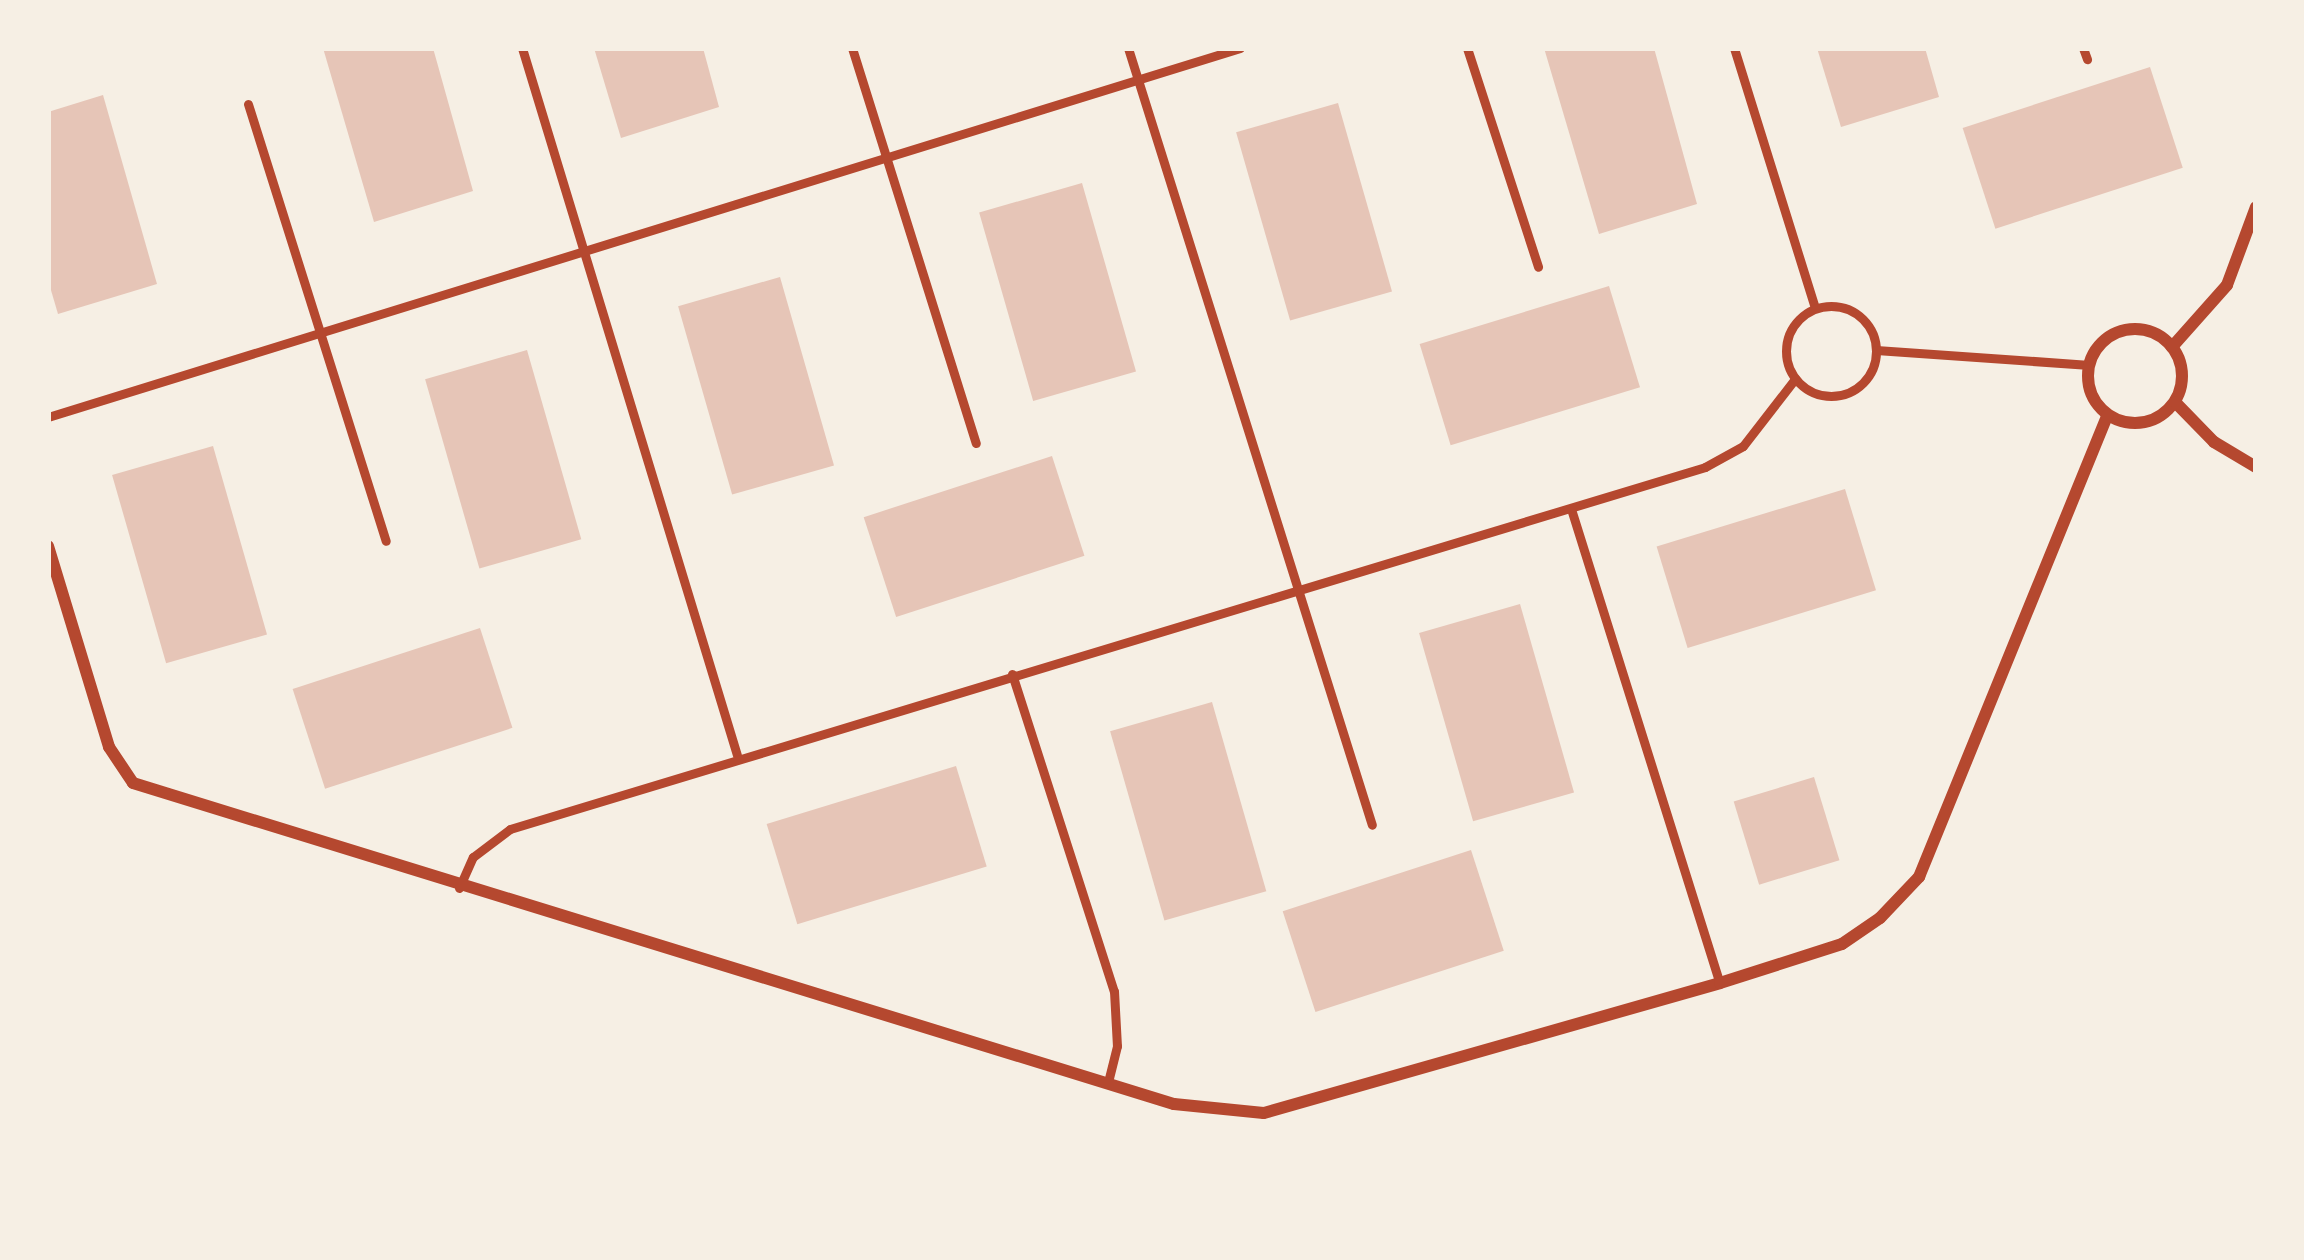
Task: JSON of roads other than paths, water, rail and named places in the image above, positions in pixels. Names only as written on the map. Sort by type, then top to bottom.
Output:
[{"type":"street","points":[[2172,347],[2228,285],[2256,207]]},
{"type":"street","points":[[2115,334],[2156,334],[2172,347],[2182,365],[2175,402],[2144,423],[2108,415],[2088,384],[2089,365],[2115,334]]},
{"type":"street","points":[[2175,402],[2214,442],[2256,467]]},
{"type":"street","points":[[48,545],[109,747],[134,783],[459,888],[1174,1104],[1264,1113],[1842,944],[1919,877],[2108,415]]},
{"type":"lane","points":[[522,48],[589,250],[737,755]]},
{"type":"lane","points":[[852,48],[976,443]]},
{"type":"lane","points":[[1128,48],[1372,825]]},
{"type":"lane","points":[[48,417],[1240,48]]},
{"type":"lane","points":[[1467,48],[1538,267]]},
{"type":"lane","points":[[1734,48],[1815,308]]},
{"type":"lane","points":[[248,104],[386,542]]},
{"type":"lane","points":[[1815,308],[1857,314],[1876,350],[1868,377],[1846,394],[1818,394],[1795,379],[1787,338],[1815,308]]},
{"type":"lane","points":[[1876,350],[2089,365]]},
{"type":"lane","points":[[459,888],[473,857],[510,829],[737,755],[1572,512],[1744,446],[1795,379]]},
{"type":"lane","points":[[1572,512],[1720,983]]},
{"type":"lane","points":[[1012,674],[1114,991],[1117,1046],[1108,1083]]}]
